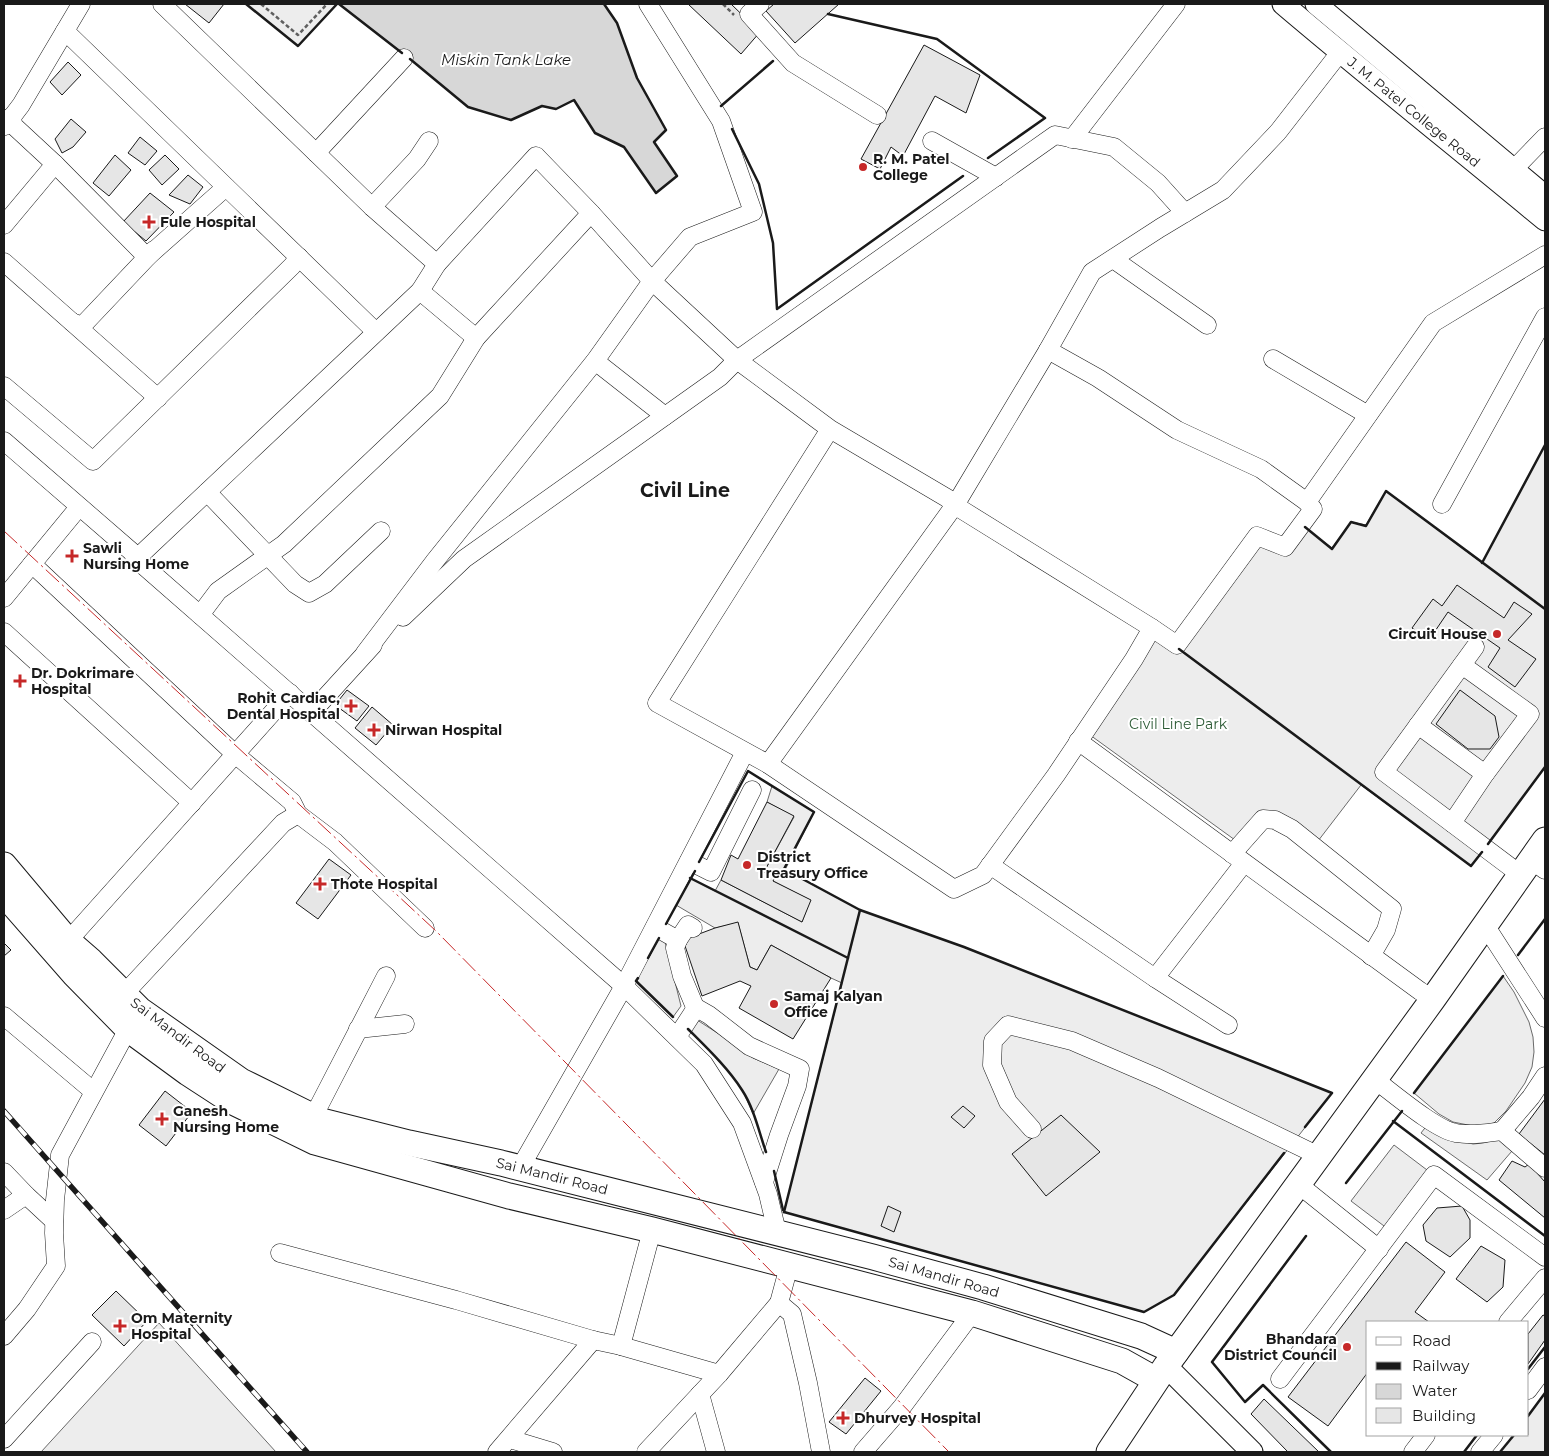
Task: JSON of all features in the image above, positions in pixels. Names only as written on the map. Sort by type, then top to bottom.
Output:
[{"type":"highway","points":[[1109,1452],[1205,1311],[1485,926],[1536,861]]},
{"type":"highway","name":"Sai Mandir Road","points":[[4,865],[68,941],[140,1010],[240,1081],[308,1126],[315,1142],[509,1196],[652,1230],[972,1313],[1122,1361],[1166,1366]]},
{"type":"highway","name":"Sai Mandir Road","points":[[4,894],[76,975],[128,1029],[188,1073],[231,1100],[308,1126],[322,1121],[520,1168],[777,1232],[974,1285],[1141,1336],[1166,1366]]},
{"type":"highway","points":[[777,1232],[779,1264]]},
{"type":"highway","points":[[1141,1336],[1174,1333],[1189,1325],[1205,1311]]},
{"type":"highway","points":[[1122,1361],[1131,1375],[1134,1389],[1129,1423]]},
{"type":"main road","name":"J. M. Patel College Road","points":[[1283,4],[1545,220]]},
{"type":"main road","name":"J. M. Patel College Road","points":[[1316,4],[1545,196]]},
{"type":"main road","points":[[1346,57],[1364,44]]},
{"type":"main road","points":[[1166,1366],[1252,1452]]},
{"type":"street","points":[[82,4],[8,122],[55,164],[147,257],[226,187]]},
{"type":"street","points":[[162,4],[372,208],[437,264]]},
{"type":"street","points":[[365,653],[434,562],[594,361],[652,281],[690,237],[753,212],[721,122],[648,4]]},
{"type":"street","points":[[760,4],[749,14],[793,63],[877,115]]},
{"type":"street","points":[[1072,139],[1176,4]]},
{"type":"street","points":[[65,31],[376,332]]},
{"type":"street","points":[[768,764],[955,505],[1048,350],[1092,272],[1223,190],[1278,132],[1334,60],[1346,57]]},
{"type":"street","points":[[316,153],[404,58]]},
{"type":"street","points":[[311,713],[365,653],[464,559],[720,377],[737,360],[1055,135],[1114,147],[1158,183],[1185,213]]},
{"type":"street","points":[[1514,169],[1545,138]]},
{"type":"street","points":[[372,208],[416,159],[429,141]]},
{"type":"street","points":[[932,141],[996,177]]},
{"type":"street","points":[[136,559],[420,291],[437,264],[536,156],[591,213],[652,281],[737,360],[830,429],[948,498],[955,505],[1152,628],[1176,645],[1257,536],[1285,547],[1313,509],[1307,502],[1261,468],[1177,430],[1098,378],[1048,350]]},
{"type":"street","points":[[4,225],[55,164]]},
{"type":"street","points":[[200,615],[218,591],[284,544],[440,396],[476,338],[591,213]]},
{"type":"street","points":[[72,322],[82,326],[154,250]]},
{"type":"street","points":[[1307,502],[1433,323],[1545,255]]},
{"type":"street","points":[[4,386],[93,461],[299,257]]},
{"type":"street","points":[[1113,259],[1207,325]]},
{"type":"street","points":[[4,262],[158,398]]},
{"type":"street","points":[[420,291],[476,338]]},
{"type":"street","points":[[1442,504],[1545,317]]},
{"type":"street","points":[[1273,359],[1368,415]]},
{"type":"street","points":[[594,361],[665,416]]},
{"type":"street","points":[[830,429],[657,703],[768,764],[954,889],[983,875],[1056,775],[1134,659],[1152,628]]},
{"type":"street","points":[[4,441],[132,552],[136,559],[290,692],[311,713],[624,986],[704,1064],[742,1123],[768,1194],[777,1232]]},
{"type":"street","points":[[207,492],[295,584],[309,593],[325,584],[381,531]]},
{"type":"street","points":[[4,598],[79,507]]},
{"type":"street","points":[[32,564],[236,754],[292,802],[298,814],[334,842],[425,928]]},
{"type":"street","points":[[4,632],[192,803]]},
{"type":"street","points":[[1474,648],[1384,772],[1452,823],[1536,861]]},
{"type":"street","points":[[1452,823],[1485,774],[1530,714],[1462,665]]},
{"type":"street","points":[[68,941],[290,692]]},
{"type":"street","points":[[1418,725],[1485,774]]},
{"type":"street","points":[[1078,741],[1371,956],[1433,999]]},
{"type":"street","points":[[520,1168],[624,986],[745,752]]},
{"type":"street","points":[[689,861],[711,872],[752,790]]},
{"type":"street","points":[[124,994],[283,823],[298,814]]},
{"type":"street","points":[[1156,978],[1263,818],[1275,820],[1292,829],[1392,909],[1386,930],[1371,956]]},
{"type":"street","points":[[990,865],[1228,1025]]},
{"type":"street","points":[[693,928],[688,925],[678,940],[676,948],[682,976],[696,1008],[709,1015],[749,1046],[800,1069],[797,1086],[778,1135],[764,1182]]},
{"type":"street","points":[[1485,926],[1544,1013]]},
{"type":"street","points":[[655,927],[678,940]]},
{"type":"street","points":[[308,1126],[386,976]]},
{"type":"street","points":[[677,1037],[696,1008]]},
{"type":"street","points":[[4,1016],[94,1091]]},
{"type":"street","points":[[358,1029],[405,1024]]},
{"type":"street","points":[[1032,1128],[1008,1102],[992,1065],[993,1041],[1008,1025],[1072,1042],[1158,1078],[1319,1156]]},
{"type":"street","points":[[4,1336],[27,1309],[56,1266],[54,1221],[60,1155],[128,1029]]},
{"type":"street","points":[[1374,1079],[1435,1124],[1454,1133],[1476,1135],[1502,1131],[1531,1097],[1545,1076]]},
{"type":"street","points":[[1502,1131],[1545,1168]]},
{"type":"street","points":[[4,1172],[54,1221]]},
{"type":"street","points":[[1280,1379],[1434,1175],[1545,1257]]},
{"type":"street","points":[[1298,1184],[1379,1249]]},
{"type":"street","points":[[4,1210],[26,1195]]},
{"type":"street","points":[[621,1346],[652,1230]]},
{"type":"street","points":[[280,1253],[719,1374]]},
{"type":"street","points":[[646,1452],[719,1374],[779,1303],[779,1264]]},
{"type":"street","points":[[1509,1321],[1545,1278]]},
{"type":"street","points":[[779,1303],[792,1314],[822,1452]]},
{"type":"street","points":[[863,1452],[902,1407],[972,1313]]},
{"type":"street","points":[[497,1452],[593,1340]]},
{"type":"street","points":[[4,1439],[92,1342]]},
{"type":"street","points":[[1529,1389],[1545,1367]]},
{"type":"street","points":[[700,1394],[716,1452]]},
{"type":"street","points":[[1413,1452],[1425,1436]]},
{"type":"street","points":[[1480,1452],[1493,1436]]},
{"type":"street","points":[[510,1439],[553,1452]]},
{"type":"path","points":[[261,4],[298,35],[327,4]]},
{"type":"shaded area","points":[[246,4],[337,4],[298,46]]},
{"type":"shaded area","points":[[1545,445],[1545,767],[1471,866],[1361,785],[1318,841],[1284,817],[1235,840],[1090,735],[1155,637],[1175,650],[1257,538],[1286,549],[1304,527],[1332,548],[1351,522],[1366,525],[1386,491],[1482,563]]},
{"type":"shaded area","points":[[772,786],[814,812],[785,870],[860,910],[964,947],[1332,1093],[1174,1295],[1144,1312],[784,1212],[842,983],[771,945],[757,970],[750,967],[738,923],[715,928],[676,905],[690,878],[715,891],[721,880],[802,922],[810,900],[773,881],[775,877],[764,872],[794,817],[767,802]]},
{"type":"shaded area","points":[[659,938],[665,942],[681,1006],[673,1017],[636,981]]},
{"type":"shaded area","points":[[1503,976],[1514,992],[1529,1022],[1534,1052],[1532,1067],[1525,1083],[1506,1111],[1494,1123],[1478,1127],[1453,1122],[1439,1114],[1414,1093]]},
{"type":"shaded area","points":[[694,1018],[753,1058],[779,1069],[753,1114],[743,1091],[730,1073],[688,1029]]},
{"type":"shaded area","points":[[1428,1124],[1462,1141],[1473,1144],[1498,1139],[1512,1151],[1487,1180],[1421,1133]]},
{"type":"shaded area","points":[[1394,1145],[1431,1173],[1388,1229],[1351,1201]]},
{"type":"shaded area","points":[[159,1323],[276,1452],[41,1452]]},
{"type":"shaded area","points":[[1545,1393],[1545,1452],[1500,1452],[1513,1436],[1529,1436],[1529,1415]]},
{"type":"water","name":"Miskin Tank Lake","points":[[339,4],[604,4],[617,23],[637,78],[666,130],[654,142],[677,176],[656,193],[624,147],[595,133],[574,100],[556,109],[542,106],[511,120],[468,107]]},
{"type":"building","points":[[185,4],[224,4],[209,23]]},
{"type":"building","points":[[688,4],[731,4],[760,32],[741,54]]},
{"type":"building","points":[[774,4],[839,4],[795,43],[766,11]]},
{"type":"building","points":[[924,45],[980,75],[966,113],[935,96],[903,156],[891,147],[880,169],[861,159]]},
{"type":"building","points":[[68,62],[81,75],[62,95],[50,82]]},
{"type":"building","points":[[71,119],[86,132],[73,147],[62,153],[55,139]]},
{"type":"building","points":[[140,137],[157,151],[145,165],[128,153]]},
{"type":"building","points":[[115,155],[131,170],[109,196],[93,183]]},
{"type":"building","points":[[165,155],[179,169],[162,185],[149,170]]},
{"type":"building","points":[[188,175],[203,187],[190,204],[169,195]]},
{"type":"building","points":[[150,193],[174,212],[146,241],[123,222]]},
{"type":"building","name":"Circuit House","points":[[1457,585],[1504,618],[1514,602],[1532,614],[1508,640],[1536,659],[1515,687],[1488,667],[1500,648],[1448,612],[1429,640],[1412,628],[1433,599],[1442,606]]},
{"type":"building","points":[[347,690],[369,706],[357,721],[335,705]]},
{"type":"building","points":[[1460,690],[1495,716],[1499,737],[1490,749],[1468,749],[1436,724]]},
{"type":"building","points":[[372,707],[393,725],[376,745],[355,728]]},
{"type":"building","name":"District Treasury Office","points":[[767,802],[794,816],[764,872],[775,877],[773,881],[811,900],[802,922],[721,880],[731,855],[738,859]]},
{"type":"building","points":[[329,859],[351,875],[318,919],[296,903]]},
{"type":"building","points":[[738,922],[750,967],[757,970],[771,945],[831,978],[793,1039],[739,1008],[751,986],[740,981],[702,996],[683,940]]},
{"type":"building","points":[[4,943],[11,950],[4,956]]},
{"type":"building","points":[[165,1091],[192,1112],[166,1146],[139,1125]]},
{"type":"building","points":[[1545,1099],[1545,1155],[1519,1134]]},
{"type":"building","points":[[963,1106],[975,1116],[964,1128],[951,1117]]},
{"type":"building","points":[[1061,1115],[1100,1152],[1046,1196],[1012,1154]]},
{"type":"building","points":[[1512,1161],[1525,1167],[1529,1164],[1545,1182],[1545,1218],[1499,1180]]},
{"type":"building","points":[[888,1206],[901,1212],[894,1232],[881,1226]]},
{"type":"building","points":[[1462,1206],[1470,1220],[1470,1238],[1450,1257],[1426,1241],[1423,1225],[1437,1208]]},
{"type":"building","name":"Bhandara District Council","points":[[1406,1242],[1445,1272],[1415,1312],[1428,1321],[1366,1321],[1366,1375],[1328,1426],[1288,1397]]},
{"type":"building","points":[[1481,1246],[1505,1260],[1503,1287],[1487,1302],[1456,1279]]},
{"type":"building","points":[[116,1291],[147,1321],[124,1346],[92,1315]]},
{"type":"building","points":[[1543,1315],[1545,1316],[1545,1340],[1529,1363],[1529,1333]]},
{"type":"building","points":[[865,1378],[881,1391],[846,1434],[829,1422]]},
{"type":"building","points":[[1264,1399],[1319,1452],[1288,1452],[1251,1414]]},
{"type":"railway","points":[[4,1111],[307,1452]]},
{"type":"wall","points":[[246,4],[298,46],[337,4]]},
{"type":"wall","points":[[339,4],[402,53]]},
{"type":"wall","points":[[410,59],[468,107],[511,120],[542,106],[556,109],[574,100],[595,133],[624,147],[656,193],[677,176],[654,142],[666,130],[637,78],[617,23],[604,4]]},
{"type":"wall","points":[[828,14],[937,39],[1045,118],[988,158]]},
{"type":"wall","points":[[721,106],[773,61]]},
{"type":"wall","points":[[732,129],[759,184],[773,243],[777,309],[963,176]]},
{"type":"wall","points":[[1482,563],[1545,445]]},
{"type":"wall","points":[[1305,527],[1332,549],[1351,522],[1366,526],[1386,491],[1545,609]]},
{"type":"wall","points":[[1179,649],[1471,866],[1482,852]]},
{"type":"wall","points":[[1488,844],[1545,767]]},
{"type":"wall","points":[[699,862],[748,771],[814,812],[784,869],[860,910],[964,947],[1332,1093],[1305,1127]]},
{"type":"wall","points":[[666,924],[695,871]]},
{"type":"wall","points":[[690,878],[848,958]]},
{"type":"wall","points":[[784,1212],[860,910]]},
{"type":"wall","points":[[1518,955],[1545,919]]},
{"type":"wall","points":[[648,958],[659,938]]},
{"type":"wall","points":[[1414,1093],[1503,976]]},
{"type":"wall","points":[[638,978],[636,981],[673,1017]]},
{"type":"wall","points":[[688,1029],[724,1066],[742,1090],[753,1112],[766,1152]]},
{"type":"wall","points":[[1346,1183],[1402,1111]]},
{"type":"wall","points":[[1393,1121],[1545,1236]]},
{"type":"wall","points":[[784,1212],[1144,1312],[1174,1295],[1284,1153]]},
{"type":"wall","points":[[774,1171],[783,1210]]},
{"type":"wall","points":[[1306,1236],[1212,1362],[1245,1402],[1263,1385],[1331,1452]]},
{"type":"wall","points":[[1529,1368],[1545,1347]]},
{"type":"wall","points":[[1529,1415],[1545,1393]]},
{"type":"wall","points":[[1464,1452],[1476,1436]]},
{"type":"wall","points":[[1500,1452],[1513,1436]]},
{"type":"power","points":[[4,531],[436,931],[949,1452]]},
{"type":"place","name":"R. M. Patel College","points":[[863,167]]},
{"type":"place","name":"Fule Hospital","points":[[149,222]]},
{"type":"place","name":"Sawli Nursing Home","points":[[72,556]]},
{"type":"place","name":"Circuit House","points":[[1497,634]]},
{"type":"place","name":"Dr. Dokrimare Hospital","points":[[20,681]]},
{"type":"place","name":"Rohit Cardiac, Dental Hospital","points":[[351,706]]},
{"type":"place","name":"Nirwan Hospital","points":[[374,730]]},
{"type":"place","name":"District Treasury Office","points":[[747,865]]},
{"type":"place","name":"Thote Hospital","points":[[320,884]]},
{"type":"place","name":"Samaj Kalyan Office","points":[[774,1004]]},
{"type":"place","name":"Ganesh Nursing Home","points":[[162,1119]]},
{"type":"place","name":"Om Maternity Hospital","points":[[120,1326]]},
{"type":"place","name":"Bhandara District Council","points":[[1347,1347]]},
{"type":"place","name":"Dhurvey Hospital","points":[[843,1418]]},
{"type":"district","name":"Civil Line","points":[[685,490]]},
{"type":"park label","name":"Civil Line Park","points":[[1178,724]]}]
